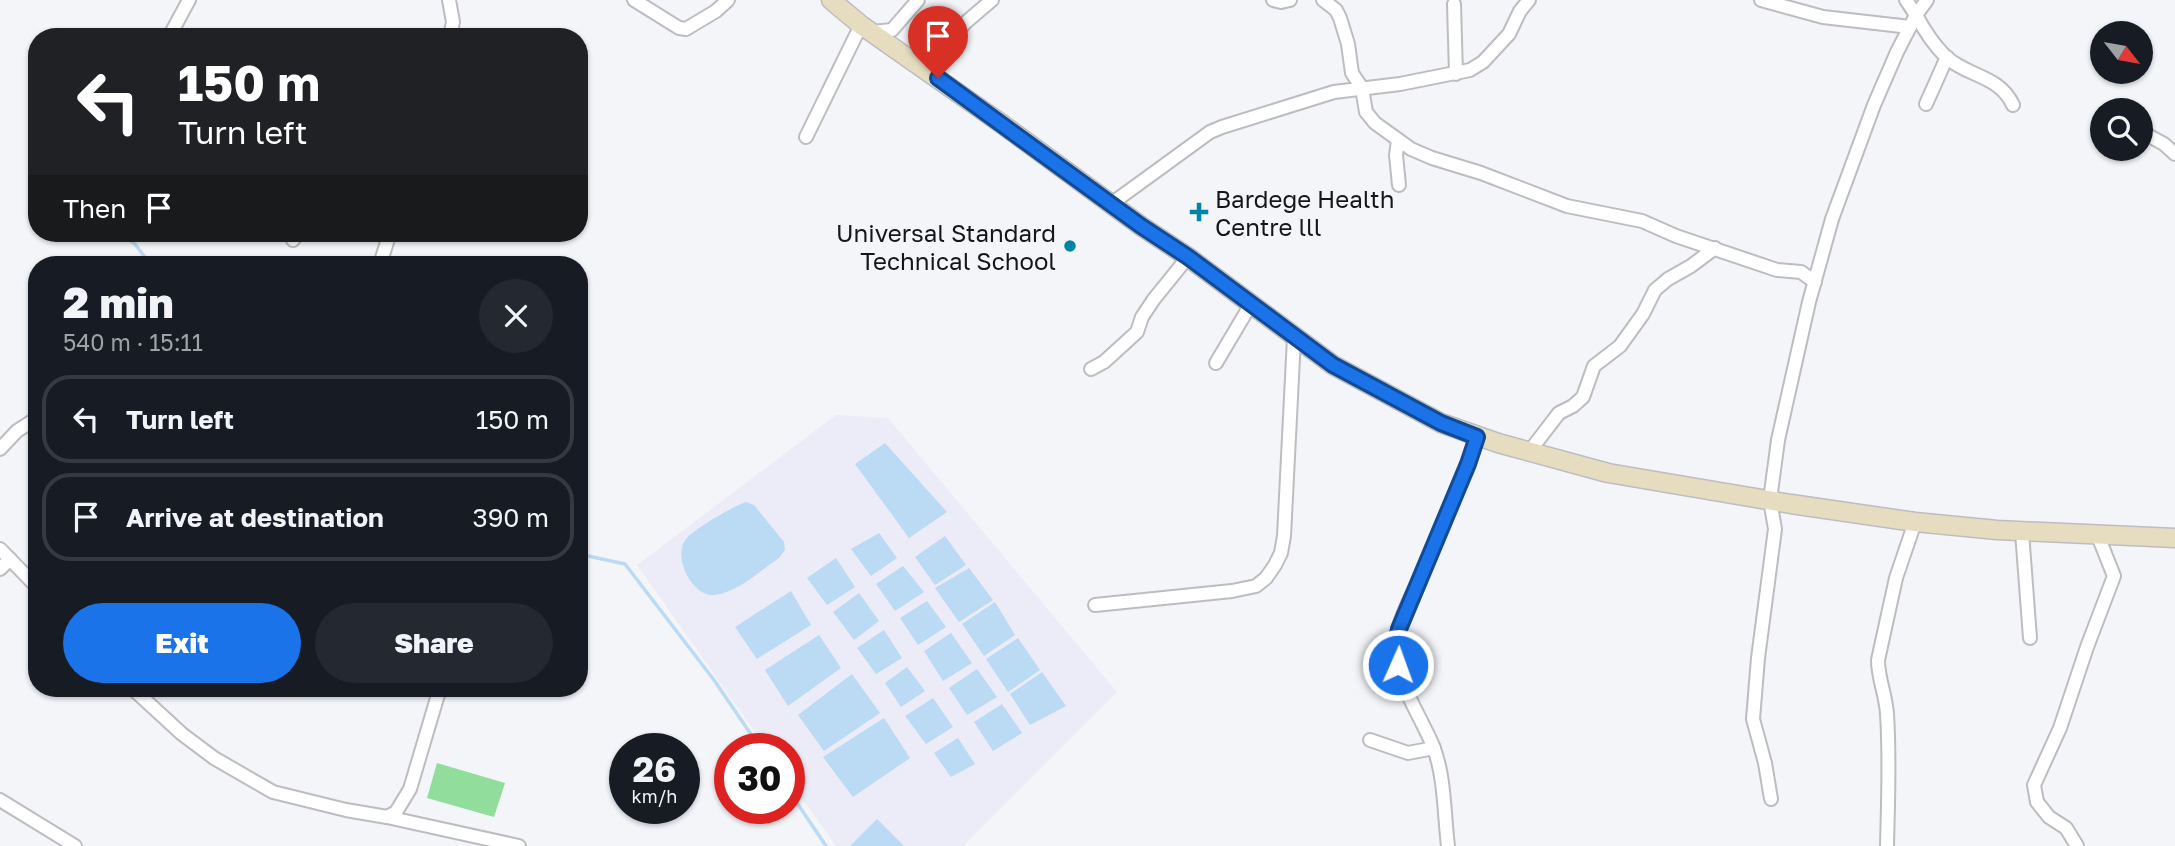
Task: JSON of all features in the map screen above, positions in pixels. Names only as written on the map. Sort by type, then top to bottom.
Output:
[{"type":"street","points":[[174,28],[189,0]]},
{"type":"street","points":[[449,0],[452,28]]},
{"type":"street","points":[[634,0],[679,28],[686,29],[716,11],[728,0]]},
{"type":"street","points":[[831,0],[1141,226],[1188,257],[1294,338],[1333,365],[1441,423],[1477,437],[1608,473],[1770,500],[1915,522],[2022,532],[2175,538]]},
{"type":"street","points":[[867,28],[892,30],[918,0]]},
{"type":"street","points":[[918,65],[942,51],[965,23],[992,0]]},
{"type":"street","points":[[1273,0],[1290,0]]},
{"type":"street","points":[[1323,0],[1336,10],[1348,44],[1353,76],[1362,88],[1366,112],[1375,123],[1411,149],[1567,206],[1642,221],[1777,270],[1801,272],[1815,282]]},
{"type":"street","points":[[1111,204],[1210,132],[1222,127],[1334,92],[1470,70],[1483,62],[1509,34],[1520,5],[1529,0]]},
{"type":"street","points":[[1761,0],[1823,18],[1911,25],[1925,32],[1947,57],[2000,86],[2013,105]]},
{"type":"street","points":[[1906,0],[1911,25]]},
{"type":"street","points":[[1771,799],[1753,719],[1775,529],[1770,500],[1778,440],[1822,253],[1849,169],[1874,105],[1911,25],[1927,0]]},
{"type":"street","points":[[1454,4],[1456,74]]},
{"type":"street","points":[[806,137],[867,28]]},
{"type":"street","points":[[1926,104],[1947,57]]},
{"type":"street","points":[[2153,138],[2175,154]]},
{"type":"street","points":[[1398,140],[1396,155],[1399,184]]},
{"type":"street","points":[[1529,452],[1559,412],[1573,406],[1583,397],[1594,366],[1620,346],[1643,314],[1655,290],[1715,248]]},
{"type":"street","points":[[1801,272],[1822,253]]},
{"type":"street","points":[[1091,369],[1104,362],[1137,332],[1142,317],[1154,299],[1188,257]]},
{"type":"street","points":[[1216,363],[1251,304]]},
{"type":"street","points":[[1095,605],[1232,591],[1256,586],[1266,578],[1281,553],[1284,536],[1294,338]]},
{"type":"street","points":[[0,449],[28,424]]},
{"type":"street","points":[[1448,846],[1434,748],[1405,685],[1395,649],[1403,619],[1477,437]]},
{"type":"street","points":[[1887,846],[1888,714],[1878,673],[1878,660],[1893,590],[1915,522]]},
{"type":"street","points":[[2022,532],[2030,638]]},
{"type":"street","points":[[2077,846],[2066,828],[2049,817],[2038,802],[2034,785],[2060,728],[2114,576],[2098,536]]},
{"type":"street","points":[[0,549],[28,576]]},
{"type":"street","points":[[0,569],[10,559]]},
{"type":"street","points":[[142,697],[214,758],[273,792],[519,846]]},
{"type":"street","points":[[387,817],[401,806],[410,789],[437,697]]},
{"type":"street","points":[[1370,740],[1408,753],[1434,748]]},
{"type":"street","points":[[0,800],[75,846]]},
{"type":"shaded area","points":[[836,415],[888,418],[1117,692],[963,846],[836,846],[805,802],[805,733],[756,733],[637,565]]},
{"type":"green space","points":[[437,763],[505,783],[494,817],[427,798]]},
{"type":"water","points":[[885,443],[947,512],[909,538],[855,464]]},
{"type":"water","points":[[746,502],[754,505],[784,542],[785,550],[779,558],[740,585],[724,593],[707,594],[692,583],[687,574],[681,555],[682,546],[697,530]]},
{"type":"water","points":[[879,533],[897,558],[871,576],[851,549]]},
{"type":"water","points":[[945,536],[966,565],[935,585],[915,557]]},
{"type":"water","points":[[836,558],[855,587],[827,605],[807,578]]},
{"type":"water","points":[[903,566],[924,592],[895,611],[876,584]]},
{"type":"water","points":[[969,568],[993,600],[959,622],[935,588]]},
{"type":"water","points":[[791,591],[811,625],[757,659],[735,627]]},
{"type":"water","points":[[859,593],[879,621],[854,640],[833,612]]},
{"type":"water","points":[[927,601],[946,627],[918,645],[900,618]]},
{"type":"water","points":[[995,602],[1015,635],[984,656],[962,624]]},
{"type":"water","points":[[884,630],[902,658],[876,674],[857,648]]},
{"type":"water","points":[[951,633],[972,663],[943,681],[924,651]]},
{"type":"water","points":[[819,635],[841,668],[788,706],[765,670]]},
{"type":"water","points":[[1018,638],[1040,670],[1008,692],[986,659]]},
{"type":"water","points":[[907,667],[925,691],[901,707],[885,683]]},
{"type":"water","points":[[977,669],[997,697],[967,715],[949,688]]},
{"type":"water","points":[[1042,672],[1066,706],[1030,725],[1010,694]]},
{"type":"water","points":[[852,674],[880,713],[824,751],[798,715]]},
{"type":"water","points":[[933,698],[953,727],[926,744],[905,716]]},
{"type":"water","points":[[1002,704],[1022,733],[993,751],[974,722]]},
{"type":"water","points":[[884,718],[910,758],[853,797],[823,757]]},
{"type":"water","points":[[958,738],[975,764],[951,777],[934,753]]},
{"type":"water","points":[[877,819],[904,846],[850,846]]},
{"type":"waterway","points":[[132,242],[144,256]]},
{"type":"waterway","points":[[588,556],[625,564],[714,680],[750,733]]},
{"type":"waterway","points":[[805,815],[826,846]]},
{"type":"place","name":"Bardege Health Centre lll","points":[[1199,212]]},
{"type":"place","name":"Universal Standard Technical School","points":[[1070,246]]},
{"type":"route","points":[[938,78],[1141,226],[1188,257],[1333,365],[1441,423],[1477,437],[1399,629],[1395,649],[1398,665]]}]
